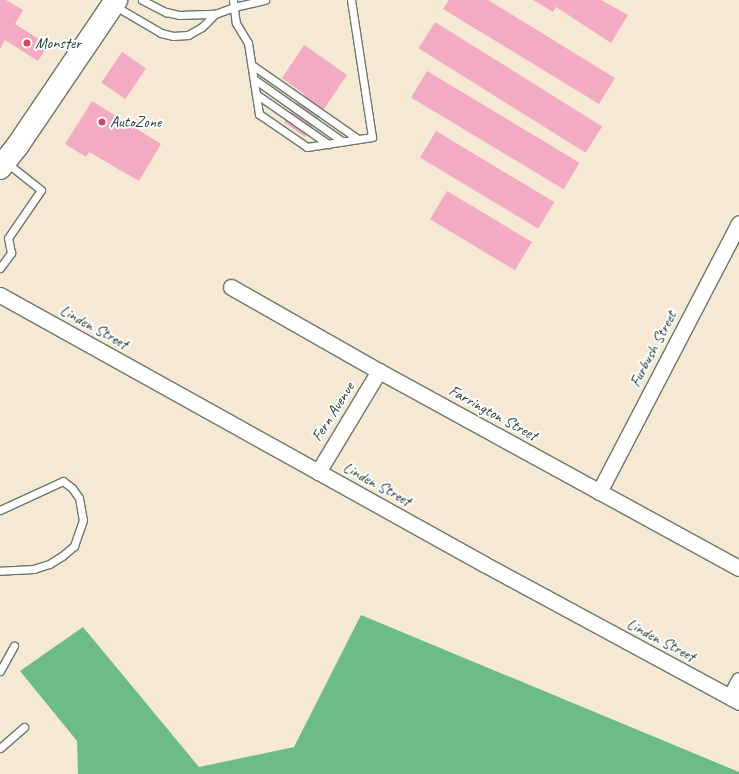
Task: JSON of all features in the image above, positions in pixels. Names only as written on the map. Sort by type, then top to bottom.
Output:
[{"type":"main road","points":[[2,165],[18,145],[112,2]]},
{"type":"street","name":"Furbush Street","points":[[600,492],[739,224]]},
{"type":"street","name":"Farrington Street","points":[[231,288],[379,371],[739,568]]},
{"type":"street","name":"Linden Street","points":[[0,295],[318,472],[735,699]]},
{"type":"street","name":"Fern Avenue","points":[[318,472],[379,371]]},
{"type":"street","points":[[735,699],[739,680]]},
{"type":"lane","points":[[142,0],[166,12],[179,15],[215,14]]},
{"type":"lane","points":[[112,2],[161,33],[173,36],[188,35],[202,27],[215,14],[234,4],[265,0]]},
{"type":"lane","points":[[234,4],[236,23],[248,43],[259,114],[307,147],[372,137],[350,0]]},
{"type":"lane","points":[[252,64],[358,139]]},
{"type":"lane","points":[[254,79],[342,141]]},
{"type":"lane","points":[[256,94],[328,144]]},
{"type":"lane","points":[[0,268],[11,253],[8,238],[41,190],[2,165]]},
{"type":"lane","points":[[0,510],[63,481],[72,488],[78,498],[83,520],[74,546],[49,564],[34,569],[0,571]]},
{"type":"lane","points":[[0,671],[14,646]]},
{"type":"lane","points":[[0,748],[24,727]]},
{"type":"green space","points":[[361,615],[739,772],[739,774],[78,774],[77,741],[20,671],[83,627],[199,767],[294,747]]},
{"type":"building","points":[[0,0],[6,0],[23,10],[15,24],[48,45],[38,61],[5,40],[0,49]]},
{"type":"building","points":[[449,0],[488,0],[615,78],[599,104],[443,9]]},
{"type":"building","points":[[533,0],[601,0],[628,15],[611,43],[556,7],[553,12]]},
{"type":"building","points":[[435,22],[602,126],[586,153],[419,48]]},
{"type":"building","points":[[304,45],[347,75],[305,137],[284,122],[304,94],[282,78]]},
{"type":"building","points":[[122,52],[146,68],[125,99],[101,83]]},
{"type":"building","points":[[427,71],[580,163],[564,189],[411,98]]},
{"type":"building","name":"AutoZone","points":[[92,101],[161,144],[139,181],[89,152],[86,157],[65,144]]},
{"type":"building","points":[[436,131],[554,202],[538,229],[420,158]]},
{"type":"building","points":[[447,191],[532,242],[515,270],[430,219]]},
{"type":"place","name":"Monster","points":[[27,43]]},
{"type":"place","name":"AutoZone","points":[[102,122]]}]
